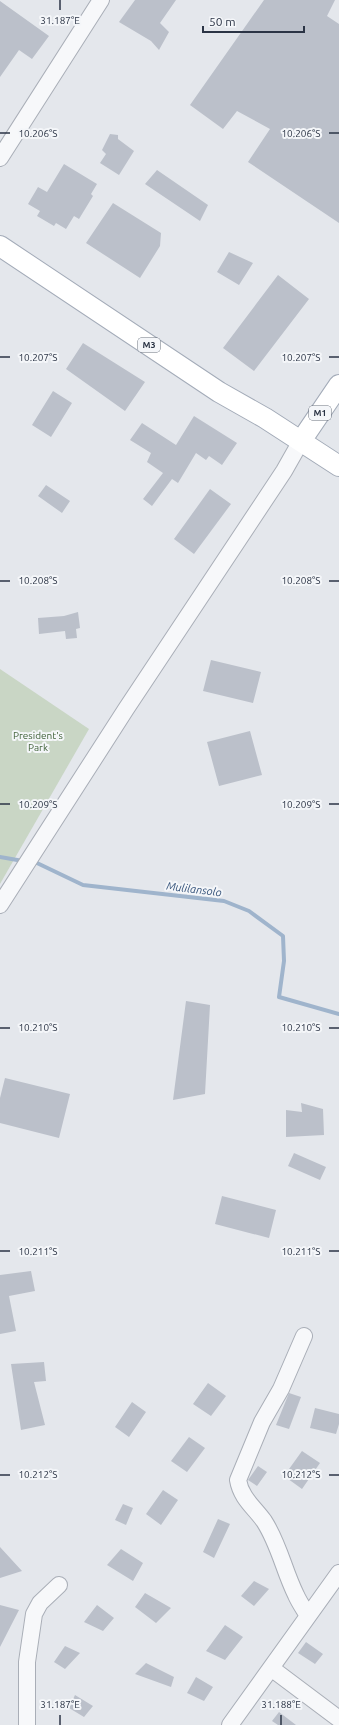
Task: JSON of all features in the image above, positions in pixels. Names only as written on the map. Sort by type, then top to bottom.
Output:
[{"type":"main road","name":"M3","points":[[0,246],[219,392],[301,441]]},
{"type":"main road","name":"M1","points":[[301,441],[339,385]]},
{"type":"main road","points":[[301,441],[339,466]]},
{"type":"street","points":[[0,158],[101,0]]},
{"type":"street","points":[[0,905],[22,869],[284,471],[301,441]]},
{"type":"street","points":[[304,1336],[281,1389],[262,1422],[238,1480],[240,1490],[246,1500],[263,1521],[275,1540],[296,1594],[308,1616]]},
{"type":"street","points":[[230,1725],[339,1573]]},
{"type":"street","points":[[26,1725],[27,1662],[34,1614],[40,1603],[59,1585]]},
{"type":"street","points":[[271,1668],[339,1719]]},
{"type":"green space","name":"President's Park","points":[[0,669],[89,729],[0,884]]},
{"type":"building","points":[[135,0],[176,0],[160,23],[169,32],[159,50],[151,41],[119,22]]},
{"type":"building","points":[[264,0],[335,0],[327,16],[339,24],[339,223],[248,162],[270,129],[237,111],[223,129],[190,105]]},
{"type":"building","points":[[0,1],[49,36],[32,59],[19,50],[0,77]]},
{"type":"building","points":[[110,134],[118,135],[118,139],[134,151],[119,175],[100,163],[106,154],[102,150]]},
{"type":"building","points":[[64,164],[97,184],[91,194],[93,196],[79,219],[74,216],[66,229],[56,223],[54,226],[37,216],[40,211],[28,204],[38,187],[47,192]]},
{"type":"building","points":[[157,170],[208,205],[200,221],[145,184]]},
{"type":"building","points":[[113,203],[161,233],[160,246],[140,278],[86,243]]},
{"type":"building","points":[[229,252],[253,263],[239,285],[217,272]]},
{"type":"building","points":[[278,275],[309,299],[254,371],[223,348]]},
{"type":"building","points":[[83,343],[145,382],[125,411],[66,369]]},
{"type":"building","points":[[53,391],[72,403],[51,437],[32,425]]},
{"type":"building","points":[[194,416],[237,443],[222,465],[209,456],[206,460],[196,453],[178,483],[172,479],[152,506],[143,499],[163,473],[147,462],[151,453],[130,440],[142,423],[176,445]]},
{"type":"building","points":[[46,485],[70,501],[62,513],[38,496]]},
{"type":"building","points":[[210,489],[231,504],[194,554],[174,539]]},
{"type":"building","points":[[78,612],[80,628],[76,629],[77,638],[66,639],[65,631],[39,634],[38,618],[64,616]]},
{"type":"building","points":[[211,660],[261,672],[253,703],[203,691]]},
{"type":"building","points":[[250,731],[262,775],[219,786],[207,742]]},
{"type":"building","points":[[186,1001],[210,1005],[205,1094],[173,1100]]},
{"type":"building","points":[[5,1078],[70,1094],[59,1138],[0,1123],[0,1098]]},
{"type":"building","points":[[301,1103],[323,1109],[324,1135],[286,1137],[286,1110],[302,1112]]},
{"type":"building","points":[[294,1153],[326,1167],[320,1180],[288,1166]]},
{"type":"building","points":[[222,1196],[276,1210],[269,1238],[215,1224]]},
{"type":"building","points":[[31,1271],[35,1291],[9,1296],[16,1331],[0,1334],[0,1275]]},
{"type":"building","points":[[44,1362],[46,1381],[34,1382],[45,1425],[21,1430],[11,1364]]},
{"type":"building","points":[[208,1383],[226,1396],[211,1416],[193,1404]]},
{"type":"building","points":[[289,1393],[301,1397],[289,1429],[276,1425]]},
{"type":"building","points":[[132,1402],[146,1412],[129,1437],[115,1427]]},
{"type":"building","points":[[315,1408],[339,1414],[339,1424],[336,1434],[310,1428]]},
{"type":"building","points":[[189,1437],[205,1448],[187,1472],[171,1461]]},
{"type":"building","points":[[302,1451],[320,1463],[302,1489],[284,1476]]},
{"type":"building","points":[[258,1466],[267,1472],[257,1486],[248,1480]]},
{"type":"building","points":[[163,1490],[178,1500],[161,1525],[146,1514]]},
{"type":"building","points":[[123,1504],[133,1508],[126,1525],[115,1520]]},
{"type":"building","points":[[218,1519],[230,1524],[214,1558],[203,1552]]},
{"type":"building","points":[[0,1547],[22,1571],[0,1578]]},
{"type":"building","points":[[121,1549],[143,1563],[133,1581],[107,1565]]},
{"type":"building","points":[[254,1581],[269,1589],[254,1606],[241,1596]]},
{"type":"building","points":[[145,1593],[171,1608],[156,1623],[135,1607]]},
{"type":"building","points":[[0,1605],[19,1610],[0,1647]]},
{"type":"building","points":[[97,1605],[114,1618],[103,1631],[84,1622]]},
{"type":"building","points":[[225,1625],[243,1637],[225,1660],[206,1651]]},
{"type":"building","points":[[306,1642],[323,1654],[315,1664],[298,1653]]},
{"type":"building","points":[[65,1646],[80,1653],[65,1669],[54,1662]]},
{"type":"building","points":[[146,1663],[174,1677],[171,1687],[135,1674]]},
{"type":"building","points":[[196,1677],[213,1687],[204,1701],[187,1693]]},
{"type":"building","points":[[75,1695],[93,1706],[84,1717],[69,1708]]},
{"type":"building","points":[[279,1712],[296,1725],[278,1725],[272,1721]]},
{"type":"waterway","name":"Mulilansolo","points":[[0,857],[23,861]]},
{"type":"waterway","name":"Mulilansolo","points":[[32,862],[83,885],[224,901],[249,911],[283,936],[284,961],[279,997],[339,1014]]}]
